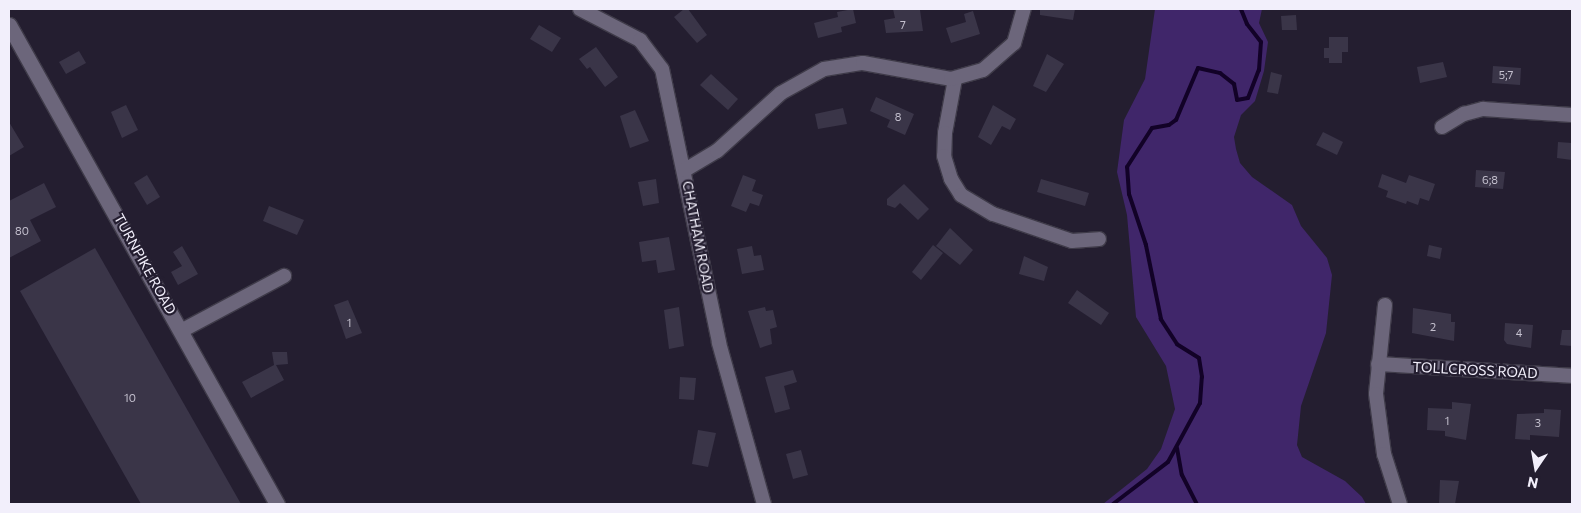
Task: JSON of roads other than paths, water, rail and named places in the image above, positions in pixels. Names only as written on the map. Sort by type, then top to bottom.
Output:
[{"type":"main road","name":"TURNPIKE ROAD","points":[[9,25],[277,504]]},
{"type":"street","name":"CHATHAM ROAD","points":[[580,9],[624,29],[640,40],[654,55],[668,87],[719,343],[764,504]]},
{"type":"street","points":[[685,170],[717,151],[780,93],[824,69],[863,63],[955,79],[983,70],[1009,49],[1019,33],[1024,9]]},
{"type":"street","points":[[955,79],[944,148],[948,173],[961,195],[993,214],[1072,242],[1099,239]]},
{"type":"street","points":[[1442,127],[1464,114],[1483,108],[1572,115]]},
{"type":"street","points":[[181,331],[284,276]]},
{"type":"street","points":[[1385,305],[1378,364],[1378,418],[1384,454],[1400,504]]},
{"type":"street","name":"TOLLCROSS ROAD","points":[[1378,364],[1572,376]]},
{"type":"waterway","points":[[1113,504],[1168,462],[1200,403],[1202,377],[1199,358],[1177,344],[1161,319],[1146,245],[1129,194],[1127,167],[1152,128],[1169,125],[1176,120],[1198,68],[1220,73],[1234,84],[1237,100],[1248,98],[1259,70],[1261,42],[1247,24],[1241,9]]},
{"type":"waterway","points":[[1177,448],[1182,475],[1197,504]]}]
